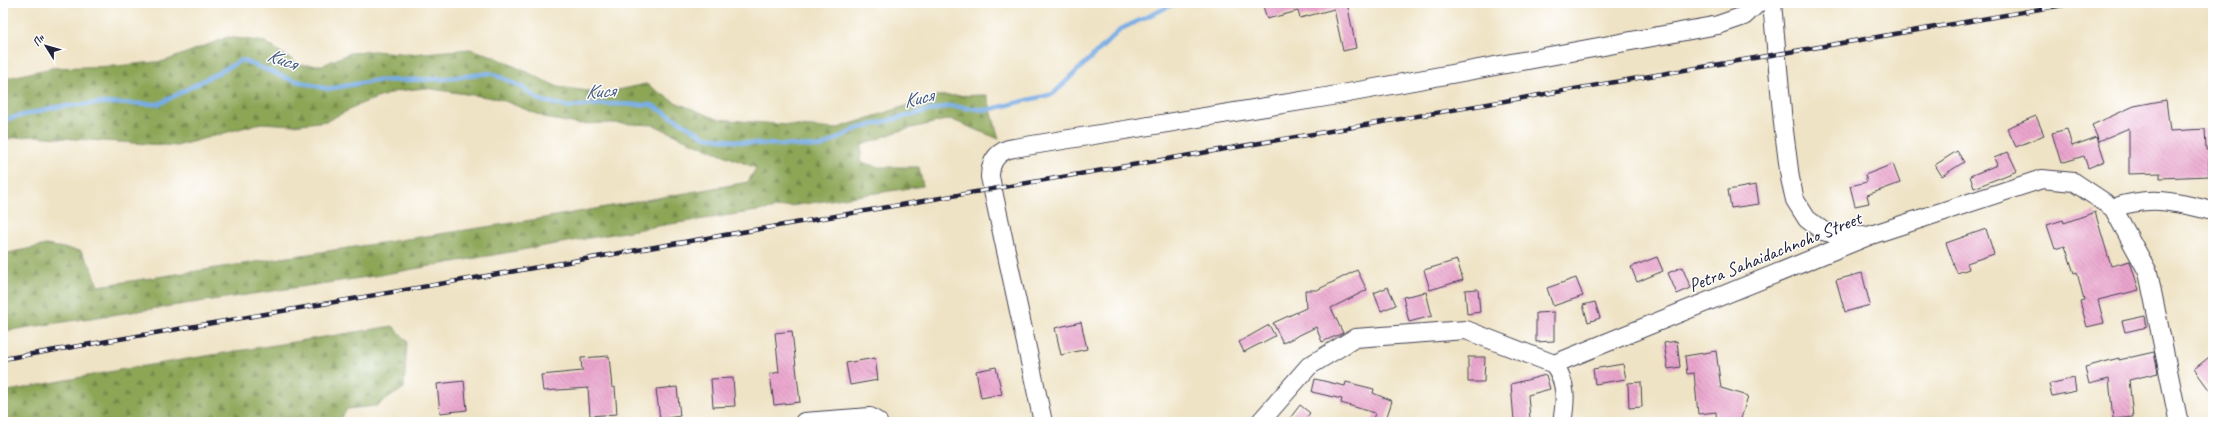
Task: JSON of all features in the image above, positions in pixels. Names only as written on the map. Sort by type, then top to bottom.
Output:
[{"type":"street","points":[[1043,422],[990,177],[992,163],[1000,152],[1014,148],[1326,97],[1718,25],[1744,16],[1758,3]]},
{"type":"street","points":[[1772,3],[1785,139],[1795,200],[1807,219],[1823,231],[1842,236],[1871,235]]},
{"type":"street","name":"Petra Sahaidachnoho Street","points":[[1554,364],[1871,235],[2042,179],[2074,182],[2113,208],[2148,272],[2178,419],[2180,422]]},
{"type":"street","points":[[2113,208],[2129,202],[2153,200],[2213,211]]},
{"type":"street","points":[[1260,422],[1309,366],[1355,338],[1466,330],[1554,364],[1564,382],[1565,401],[1562,422]]},
{"type":"street","points":[[804,422],[870,417],[878,422]]},
{"type":"green space","points":[[228,37],[265,42],[300,65],[323,65],[350,53],[374,51],[412,54],[470,49],[493,56],[558,87],[604,93],[646,84],[675,102],[717,119],[835,129],[936,96],[987,95],[999,139],[950,119],[899,131],[862,145],[860,161],[877,167],[919,167],[923,186],[658,226],[374,276],[3,331],[3,254],[46,245],[81,251],[91,267],[98,286],[538,219],[748,182],[756,168],[684,139],[654,125],[612,123],[578,124],[549,119],[500,99],[425,88],[397,91],[363,103],[327,121],[293,125],[261,123],[177,146],[32,136],[3,139],[3,79],[51,68],[116,66],[165,61]]},
{"type":"green space","points":[[393,326],[407,341],[404,388],[376,406],[347,409],[339,422],[3,422],[3,392],[119,370]]},
{"type":"building","points":[[1274,3],[1347,3],[1356,48],[1343,51],[1334,9],[1300,18],[1298,11],[1267,19],[1263,6]]},
{"type":"building","points":[[2166,100],[2170,131],[2205,129],[2206,150],[2209,150],[2209,176],[2160,178],[2160,173],[2129,174],[2129,128],[2099,141],[2092,125],[2134,106]]},
{"type":"building","points":[[2036,116],[2044,135],[2016,147],[2007,128]]},
{"type":"building","points":[[2067,129],[2072,146],[2097,137],[2105,161],[2088,168],[2084,156],[2061,163],[2052,133]]},
{"type":"building","points":[[1957,151],[1964,162],[1942,176],[1935,165]]},
{"type":"building","points":[[2008,152],[2017,171],[1974,188],[1970,176],[1997,165],[1994,158]]},
{"type":"building","points":[[1893,164],[1900,183],[1867,195],[1869,203],[1855,206],[1850,186],[1867,182],[1865,175]]},
{"type":"building","points":[[1756,185],[1759,204],[1731,208],[1728,190]]},
{"type":"building","points":[[2095,212],[2111,266],[2130,261],[2139,290],[2098,300],[2104,323],[2087,327],[2080,301],[2084,300],[2077,272],[2074,273],[2065,246],[2055,249],[2047,225],[2063,220],[2064,223]]},
{"type":"building","points":[[1986,229],[1994,254],[1967,263],[1969,269],[1957,273],[1946,243]]},
{"type":"building","points":[[1657,257],[1663,271],[1637,282],[1631,267]]},
{"type":"building","points":[[1457,260],[1463,280],[1430,290],[1424,270]]},
{"type":"building","points":[[1682,267],[1691,288],[1677,294],[1668,273]]},
{"type":"building","points":[[1357,270],[1367,290],[1331,308],[1343,333],[1322,342],[1316,327],[1283,343],[1273,323],[1306,308],[1305,290],[1317,290]]},
{"type":"building","points":[[1862,273],[1870,305],[1845,312],[1836,280]]},
{"type":"building","points":[[1576,278],[1583,296],[1553,306],[1547,288]]},
{"type":"building","points":[[1388,287],[1396,305],[1381,311],[1374,293]]},
{"type":"building","points":[[1478,289],[1480,312],[1467,314],[1465,290]]},
{"type":"building","points":[[1426,292],[1432,316],[1409,322],[1403,297]]},
{"type":"building","points":[[1595,302],[1600,318],[1588,322],[1583,305]]},
{"type":"building","points":[[1554,312],[1554,341],[1536,342],[1536,313]]},
{"type":"building","points":[[2145,316],[2147,327],[2125,332],[2122,321]]},
{"type":"building","points":[[1081,322],[1087,349],[1061,355],[1055,328]]},
{"type":"building","points":[[1269,325],[1275,336],[1244,352],[1239,342]]},
{"type":"building","points":[[792,331],[800,402],[774,405],[770,374],[779,372],[775,333]]},
{"type":"building","points":[[1677,341],[1680,367],[1668,369],[1664,343]]},
{"type":"building","points":[[1716,351],[1721,388],[1748,396],[1740,422],[1717,422],[1716,412],[1698,414],[1694,373],[1687,374],[1685,356]]},
{"type":"building","points":[[2154,352],[2158,373],[2129,380],[2133,417],[2113,419],[2109,379],[2089,384],[2085,367],[2119,358],[2119,360]]},
{"type":"building","points":[[2213,354],[2213,395],[2194,369]]},
{"type":"building","points":[[609,356],[612,388],[615,387],[617,414],[590,416],[588,388],[543,391],[541,375],[582,371],[581,358]]},
{"type":"building","points":[[1468,357],[1485,357],[1484,382],[1468,382]]},
{"type":"building","points":[[875,358],[878,380],[850,385],[846,363]]},
{"type":"building","points":[[1623,364],[1626,379],[1595,384],[1593,369]]},
{"type":"building","points":[[996,367],[1002,394],[981,398],[976,371]]},
{"type":"building","points":[[1546,375],[1550,389],[1528,395],[1530,419],[1514,421],[1511,384]]},
{"type":"building","points":[[733,378],[735,406],[713,407],[711,379]]},
{"type":"building","points":[[2074,378],[2076,391],[2052,396],[2049,384]]},
{"type":"building","points":[[1315,379],[1345,386],[1346,382],[1374,389],[1373,393],[1392,401],[1385,422],[1372,422],[1375,413],[1341,403],[1342,399],[1312,392]]},
{"type":"building","points":[[464,381],[467,410],[440,413],[437,384]]},
{"type":"building","points":[[1641,382],[1642,407],[1629,408],[1628,383]]},
{"type":"building","points":[[677,387],[680,416],[660,419],[656,389]]},
{"type":"building","points":[[1300,405],[1310,413],[1303,422],[1287,422]]},
{"type":"waterway","name":"Кися","points":[[3,120],[56,107],[101,103],[159,104],[242,60],[289,79],[328,89],[372,81],[442,79],[491,73],[522,87],[539,100],[570,107],[604,104],[652,105],[706,137],[749,143],[821,147],[856,129],[950,106],[987,110],[1053,94],[1121,29],[1176,3]]},
{"type":"railway","points":[[3,359],[2075,3]]}]
